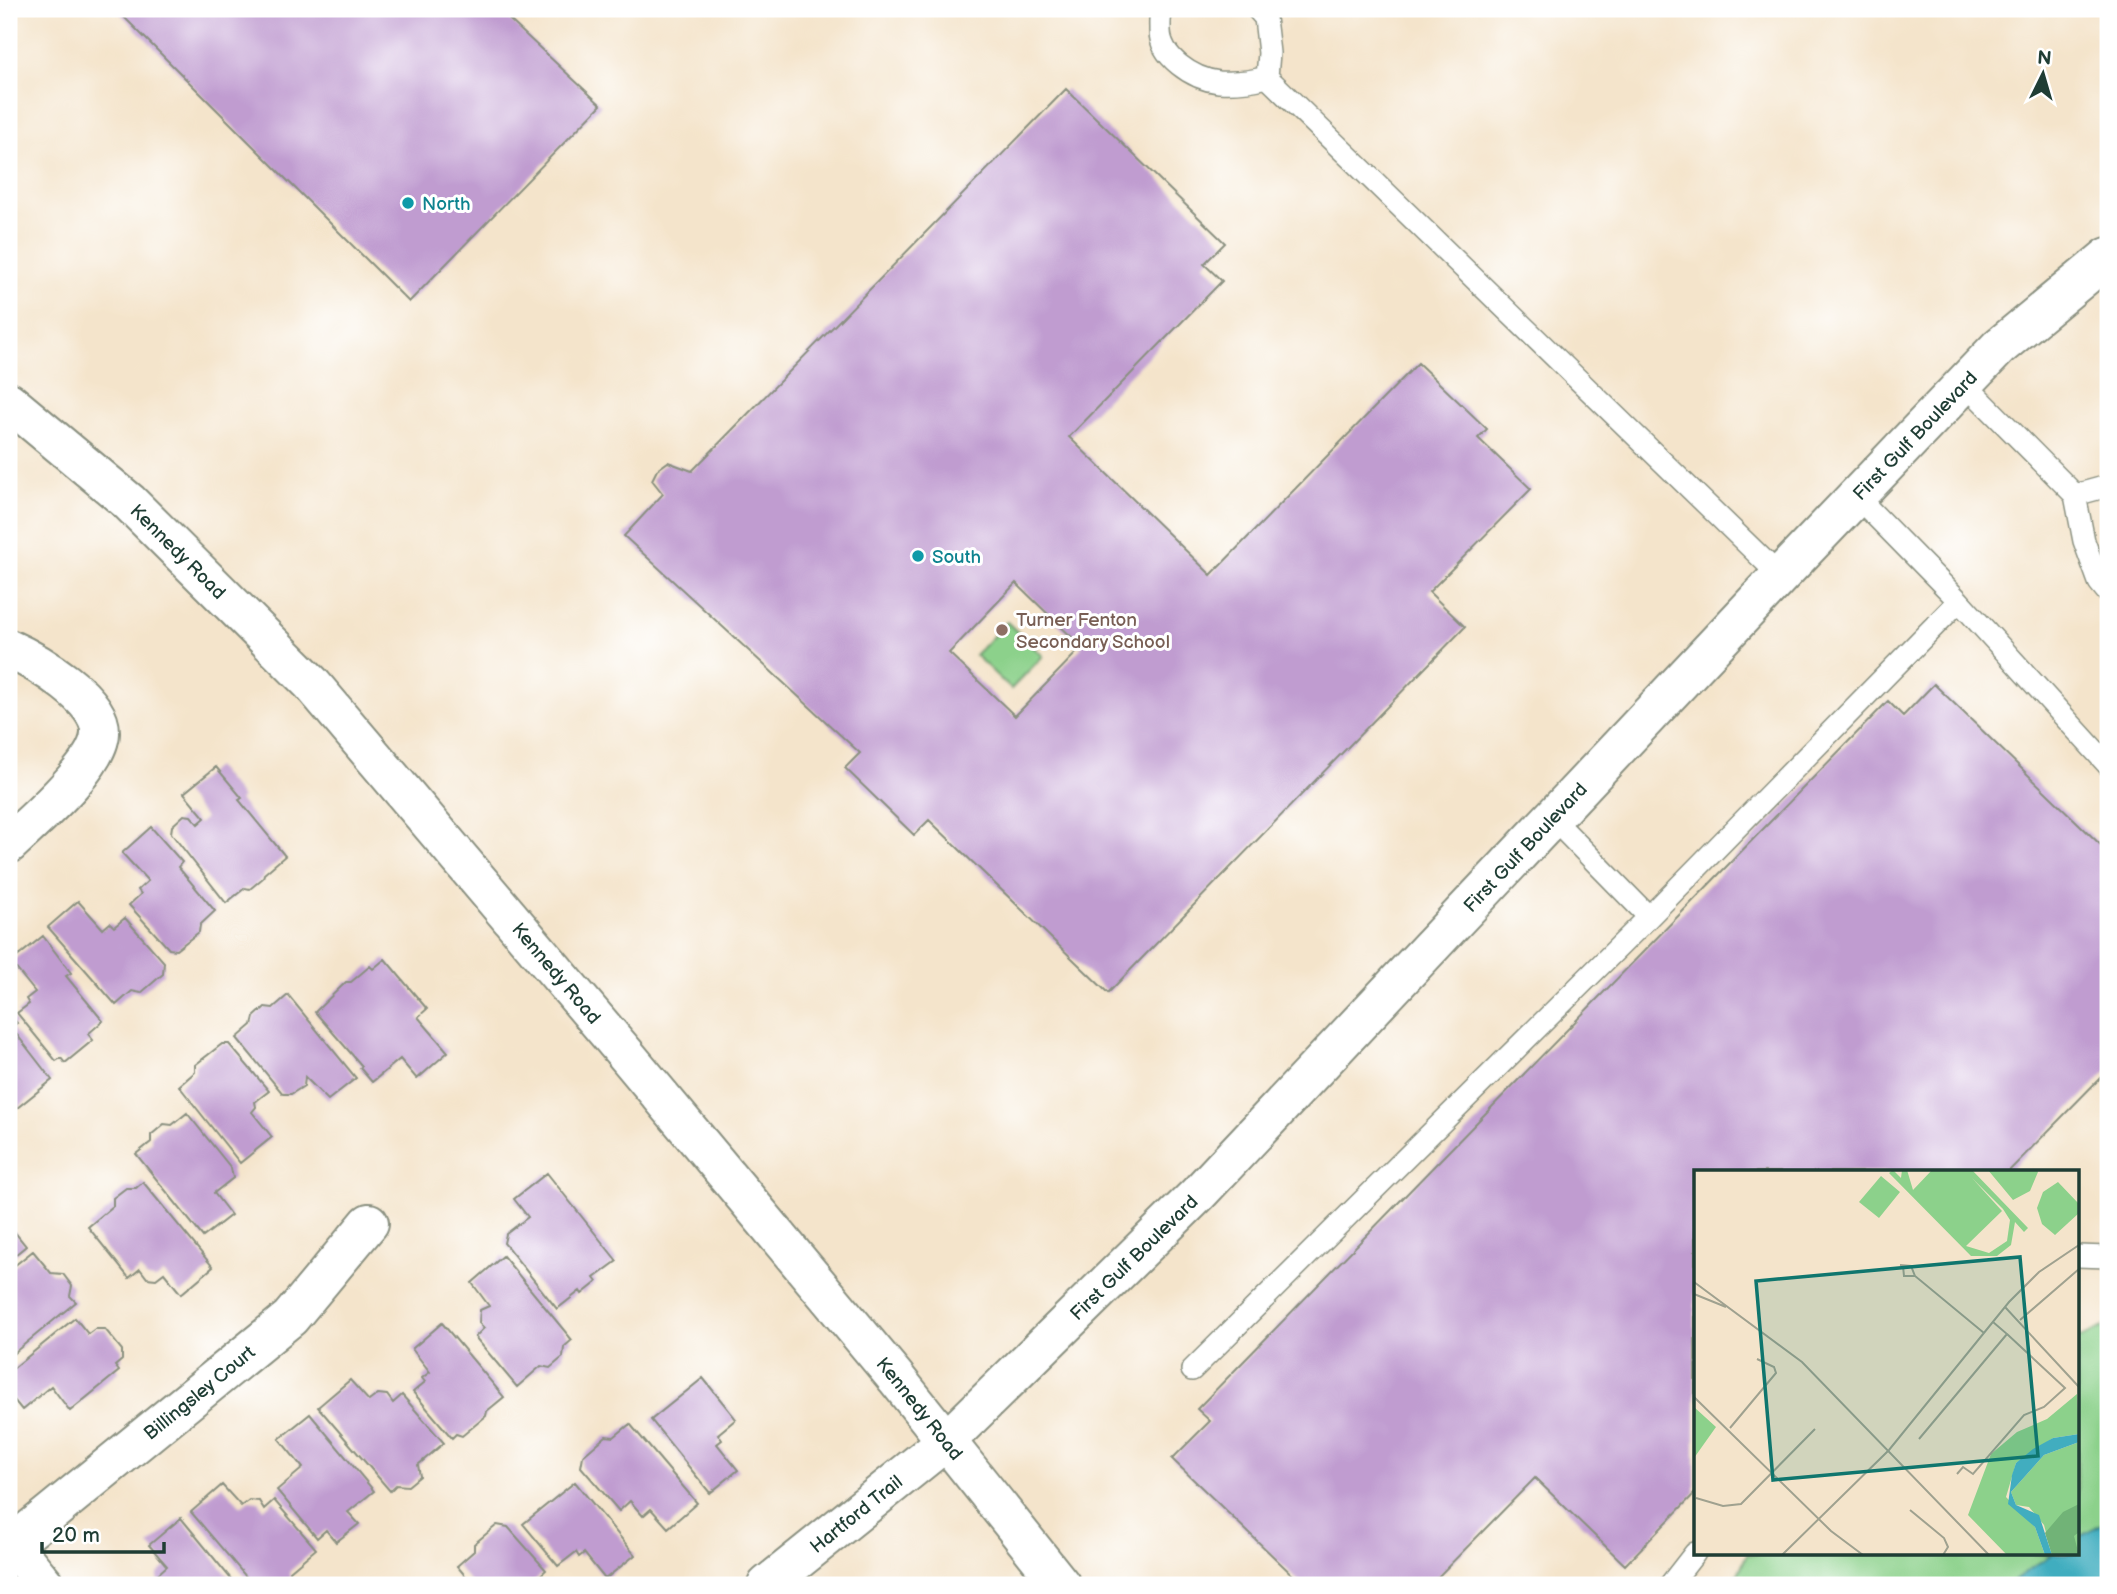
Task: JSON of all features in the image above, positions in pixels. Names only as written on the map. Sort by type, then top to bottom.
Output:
[{"type":"street","name":"First Gulf Boulevard","points":[[945,1442],[1198,1194],[1999,347],[2108,257]]},
{"type":"street","name":"Kennedy Road","points":[[9,402],[129,502],[311,682],[896,1378],[1061,1585]]},
{"type":"street","points":[[9,649],[64,681],[83,697],[101,733],[94,753],[71,783],[9,844]]},
{"type":"street","name":"Billingsley Court","points":[[10,1544],[290,1318],[369,1223]]},
{"type":"street","name":"Hartford Trail","points":[[768,1585],[945,1442]]},
{"type":"street","points":[[10,1544],[45,1585]]},
{"type":"lane","points":[[1164,9],[1160,14],[1159,40],[1179,67],[1217,82],[1253,81],[1267,77]]},
{"type":"lane","points":[[1257,9],[1265,18],[1269,53],[1267,77]]},
{"type":"lane","points":[[1267,77],[1780,576]]},
{"type":"lane","points":[[1964,383],[2076,495],[2084,541],[2099,582],[2108,593]]},
{"type":"lane","points":[[2076,495],[2108,486]]},
{"type":"lane","points":[[1857,497],[1959,601],[2108,765]]},
{"type":"lane","points":[[1192,1370],[1649,917],[1959,601]]},
{"type":"lane","points":[[1552,818],[1649,917]]},
{"type":"lane","points":[[2078,1256],[2108,1257]]},
{"type":"lane","points":[[1670,1585],[1694,1554]]},
{"type":"green space","points":[[1007,622],[1043,656],[1011,689],[975,655]]},
{"type":"green space","points":[[2108,1325],[2108,1521],[2078,1536],[2078,1339]]},
{"type":"green space","points":[[1746,1556],[2049,1556],[2007,1585],[1733,1585]]},
{"type":"water","points":[[2108,1521],[2108,1585],[2007,1585],[2049,1556],[2078,1556],[2078,1536]]},
{"type":"building","name":"North","points":[[116,9],[498,9],[601,105],[409,302]]},
{"type":"building","name":"South","points":[[1066,89],[1225,243],[1204,264],[1222,281],[1069,437],[1211,575],[1418,363],[1487,429],[1478,438],[1531,489],[1429,592],[1465,627],[1108,993],[929,820],[914,835],[845,768],[860,753],[624,536],[663,494],[652,480],[657,470],[668,462],[692,471]],"holes":[[[1016,583],[1082,647],[1015,716],[949,653]]]},
{"type":"building","points":[[1934,684],[2108,852],[2108,1070],[2010,1170],[1694,1170],[1694,1494],[1625,1565],[1535,1478],[1430,1585],[1303,1585],[1172,1459],[1210,1421],[1197,1409],[1888,701],[1903,716]]},
{"type":"building","points":[[216,767],[285,856],[250,889],[245,888],[226,903],[171,833],[172,826],[184,815],[191,816],[198,824],[205,818],[184,793]]},
{"type":"building","points":[[151,827],[182,862],[178,867],[215,911],[200,925],[199,932],[176,950],[169,949],[129,905],[141,894],[138,890],[148,881],[122,853]]},
{"type":"building","points":[[78,901],[103,929],[110,923],[114,927],[125,918],[164,962],[163,974],[141,993],[132,991],[116,1005],[48,927]]},
{"type":"building","points":[[43,936],[71,973],[66,976],[103,1021],[88,1034],[93,1040],[65,1063],[61,1058],[56,1061],[17,1013],[29,1004],[26,999],[35,992],[11,962]]},
{"type":"building","points":[[385,959],[427,1009],[418,1017],[448,1052],[417,1079],[400,1059],[372,1082],[360,1068],[362,1066],[315,1012],[346,982],[351,982],[370,966],[373,969]]},
{"type":"building","points":[[288,995],[356,1078],[328,1100],[305,1077],[304,1086],[291,1094],[283,1094],[237,1038],[252,1025],[254,1017],[265,1007],[273,1008]]},
{"type":"building","points":[[9,1013],[17,1023],[11,1027],[52,1080],[17,1108],[9,1098]]},
{"type":"building","points":[[222,1044],[229,1044],[269,1091],[255,1102],[256,1107],[252,1112],[272,1137],[240,1163],[179,1086],[195,1072],[195,1065]]},
{"type":"building","points":[[187,1113],[231,1168],[233,1178],[214,1193],[231,1215],[203,1237],[136,1154],[151,1142],[151,1135],[164,1124],[172,1125]]},
{"type":"building","points":[[547,1173],[617,1261],[594,1278],[597,1282],[582,1294],[580,1291],[557,1309],[504,1243],[506,1234],[528,1217],[514,1199]]},
{"type":"building","points":[[143,1182],[213,1267],[181,1294],[164,1273],[156,1279],[147,1278],[140,1269],[129,1278],[88,1227],[113,1206],[113,1198],[126,1188],[136,1188]]},
{"type":"building","points":[[9,1216],[14,1222],[13,1230],[26,1246],[9,1260]]},
{"type":"building","points":[[33,1251],[51,1273],[63,1274],[72,1286],[70,1296],[76,1302],[9,1357],[9,1270]]},
{"type":"building","points":[[503,1256],[572,1340],[564,1347],[563,1357],[550,1368],[541,1366],[517,1387],[475,1337],[484,1328],[479,1323],[480,1310],[489,1306],[472,1283]]},
{"type":"building","points":[[75,1318],[88,1334],[95,1329],[105,1329],[122,1350],[122,1360],[115,1366],[119,1371],[70,1411],[51,1386],[22,1410],[9,1394],[9,1372]]},
{"type":"building","points":[[442,1323],[504,1397],[462,1436],[456,1434],[452,1438],[413,1392],[425,1382],[422,1378],[430,1372],[412,1349]]},
{"type":"building","points":[[703,1378],[736,1419],[718,1434],[722,1440],[717,1444],[738,1470],[710,1493],[651,1420]]},
{"type":"building","points":[[350,1380],[369,1401],[378,1394],[387,1395],[393,1403],[402,1395],[444,1443],[418,1465],[420,1476],[408,1486],[396,1485],[390,1491],[318,1407]]},
{"type":"building","points":[[310,1414],[374,1491],[348,1512],[359,1524],[336,1542],[326,1530],[317,1538],[277,1490],[303,1468],[279,1439]]},
{"type":"building","points":[[630,1424],[697,1503],[668,1528],[651,1509],[643,1516],[630,1501],[619,1511],[581,1467],[583,1456],[606,1436],[614,1437]]},
{"type":"building","points":[[575,1482],[635,1555],[605,1579],[584,1553],[579,1557],[576,1552],[558,1566],[523,1524]]},
{"type":"building","points":[[222,1485],[241,1506],[249,1500],[259,1501],[264,1509],[274,1500],[316,1549],[290,1571],[291,1581],[286,1585],[253,1585],[191,1512]]},
{"type":"building","points":[[181,1518],[236,1585],[158,1585],[158,1574],[167,1566],[149,1545]]},
{"type":"building","points":[[497,1525],[508,1527],[546,1570],[533,1582],[536,1585],[473,1585],[457,1566],[474,1551],[474,1544]]},
{"type":"place","name":"North","points":[[408,203]]},
{"type":"place","name":"South","points":[[918,556]]},
{"type":"place","name":"Turner Fenton Secondary School","points":[[1002,630]]}]
